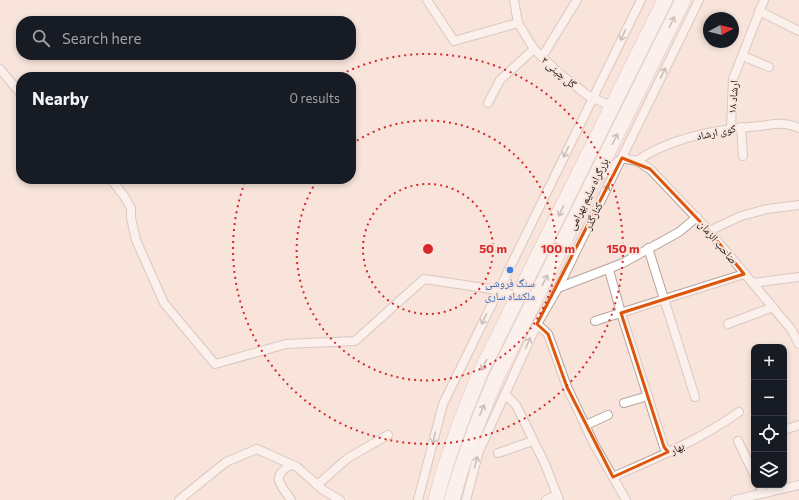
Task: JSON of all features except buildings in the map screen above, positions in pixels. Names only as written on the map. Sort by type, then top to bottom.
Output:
[{"type":"highway","name":"بزرگراه سلیم بهرامی","points":[[436,500],[444,467],[461,418],[481,371],[665,0]]},
{"type":"highway","name":"بزرگراه سلیم بهرامی","points":[[452,500],[459,472],[476,424],[496,378],[683,0]]},
{"type":"street","points":[[427,0],[454,41],[518,23],[514,0]]},
{"type":"street","points":[[542,57],[577,0]]},
{"type":"street","points":[[418,500],[443,404],[641,0]]},
{"type":"street","name":"کنارگذر","points":[[466,500],[479,451],[537,324],[558,288],[699,0]]},
{"type":"street","name":"ارشاد ۱۸","points":[[730,128],[733,79],[764,0]]},
{"type":"street","points":[[759,10],[799,31]]},
{"type":"street","name":"گل چینی ۲","points":[[518,23],[534,49],[560,74],[587,96],[613,107]]},
{"type":"street","points":[[488,103],[500,80],[534,49]]},
{"type":"street","points":[[743,56],[769,67]]},
{"type":"street","points":[[0,69],[16,88]]},
{"type":"street","points":[[642,84],[645,110]]},
{"type":"street","name":"کوی ارشاد","points":[[637,161],[666,145],[686,138],[730,128],[785,124],[799,128]]},
{"type":"street","points":[[741,127],[743,156]]},
{"type":"street","points":[[592,184],[622,158]]},
{"type":"street","name":"صاحب الزمان","points":[[622,158],[637,161],[650,169],[697,217],[744,274],[795,329],[799,344]]},
{"type":"street","points":[[115,184],[124,196],[130,208],[136,240],[164,303],[215,364],[286,344],[355,341],[424,279],[498,290],[518,296]]},
{"type":"street","points":[[709,231],[741,216],[768,209],[799,205]]},
{"type":"street","points":[[558,288],[609,270],[623,263],[679,232],[697,217]]},
{"type":"street","points":[[648,248],[695,397]]},
{"type":"street","points":[[609,270],[621,313],[664,447],[668,452]]},
{"type":"street","points":[[595,321],[744,274]]},
{"type":"street","points":[[753,283],[799,277]]},
{"type":"street","points":[[728,324],[773,307]]},
{"type":"street","points":[[537,324],[548,334],[567,387],[626,500]]},
{"type":"street","points":[[505,394],[516,406],[544,464],[558,498],[546,500]]},
{"type":"street","points":[[624,403],[648,396]]},
{"type":"street","name":"بهار","points":[[613,477],[718,427],[739,412]]},
{"type":"street","points":[[586,425],[608,416]]},
{"type":"street","points":[[787,429],[799,425]]},
{"type":"street","points":[[317,485],[348,458],[388,435]]},
{"type":"street","points":[[498,453],[533,441]]},
{"type":"street","points":[[738,441],[751,468]]},
{"type":"street","points":[[180,500],[226,462],[257,449],[297,467],[317,485],[340,500]]},
{"type":"street","points":[[290,464],[283,469],[278,476],[278,481],[291,500]]},
{"type":"street","points":[[735,500],[799,485]]},
{"type":"street","points":[[760,488],[763,493]]},
{"type":"highlighted area","points":[[622,158],[650,169],[709,231],[744,274],[621,313],[664,447],[668,452],[613,477],[567,387],[548,334],[537,324]]},
{"type":"place","name":"سنگ فروشی ملکشاه ساری","points":[[510,270]]}]
